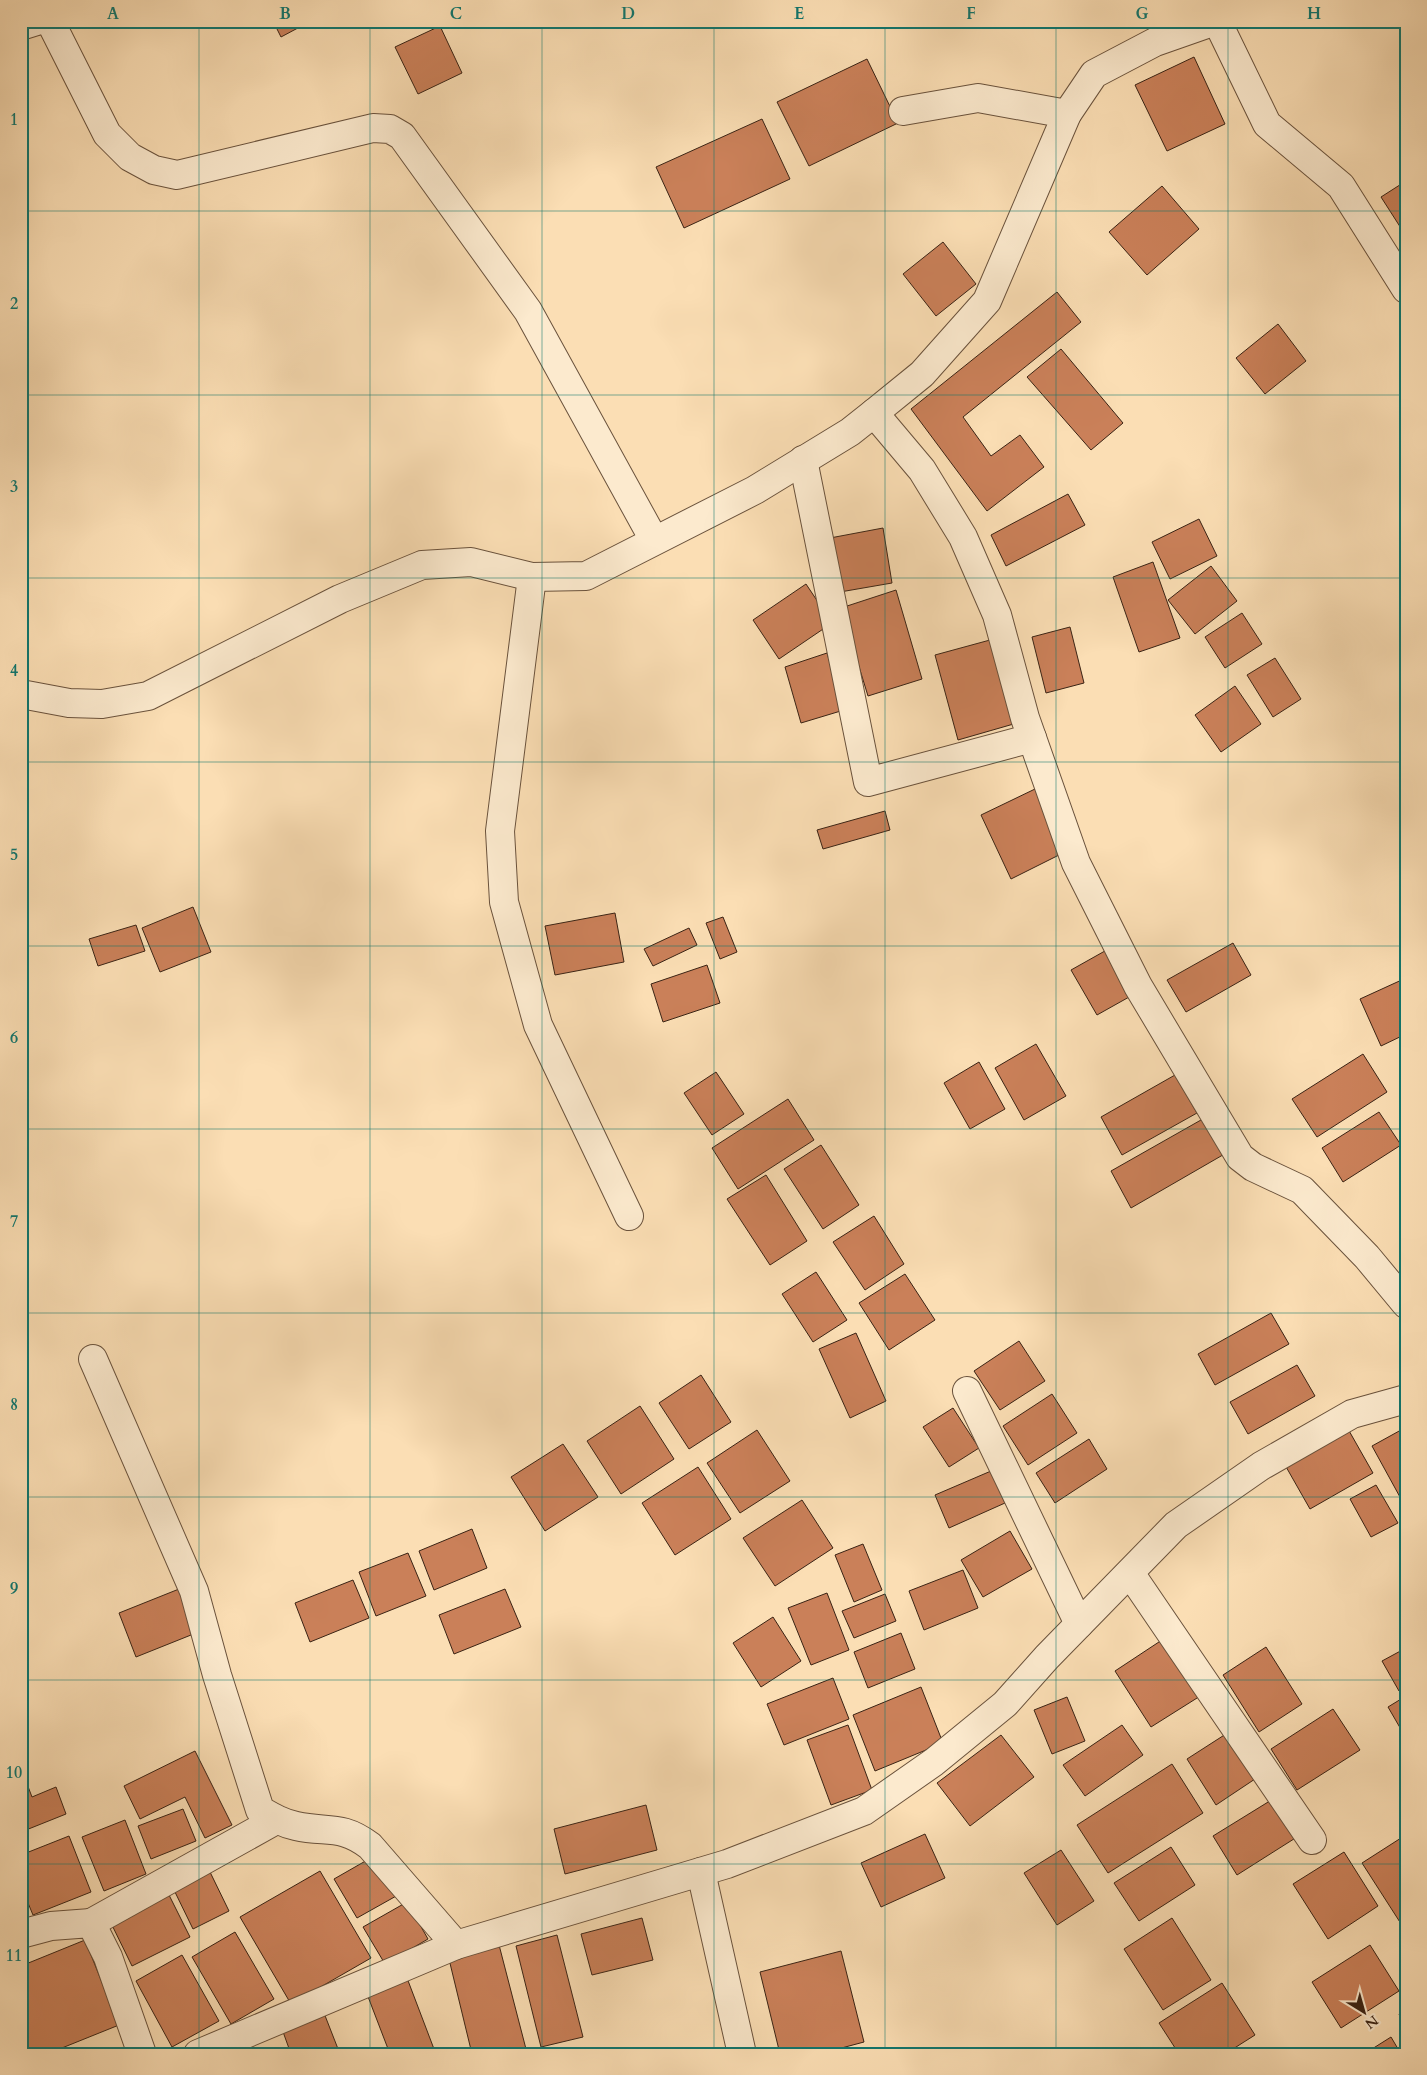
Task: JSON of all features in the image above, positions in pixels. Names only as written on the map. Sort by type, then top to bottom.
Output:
[{"type":"street","points":[[21,26],[37,21]]},
{"type":"street","points":[[50,21],[107,134],[130,157],[154,170],[177,175],[373,128],[390,129],[402,136],[528,311],[654,540]]},
{"type":"street","points":[[21,694],[69,703],[102,704],[148,696],[340,599],[422,565],[471,562],[532,577],[586,576],[755,490],[850,432],[922,374],[987,301],[1067,114],[1094,74],[1184,26],[1216,21],[1267,124],[1340,186],[1397,254],[1406,289]]},
{"type":"street","points":[[903,111],[978,98],[1067,114]]},
{"type":"street","points":[[874,414],[922,470],[962,537],[997,615],[1032,738],[1076,863],[1138,986],[1240,1157],[1253,1166],[1302,1190],[1367,1257],[1406,1304]]},
{"type":"street","points":[[803,460],[868,782],[1032,738]]},
{"type":"street","points":[[532,577],[500,831],[504,902],[538,1025],[629,1216]]},
{"type":"street","points":[[93,1359],[194,1591],[217,1675],[260,1810],[276,1820],[297,1826],[338,1830],[356,1835],[370,1846],[456,1945]]},
{"type":"street","points":[[968,1392],[1079,1624]]},
{"type":"street","points":[[198,2054],[456,1945],[727,1864],[864,1811],[934,1762],[1006,1704],[1047,1657],[1176,1525],[1261,1466],[1352,1414],[1406,1399]]},
{"type":"street","points":[[1130,1573],[1312,1840]]},
{"type":"street","points":[[21,1934],[51,1926],[91,1923],[276,1820]]},
{"type":"street","points":[[701,1872],[742,2054]]},
{"type":"street","points":[[91,1923],[108,1957],[142,2054]]},
{"type":"building","points":[[273,21],[311,21],[281,37]]},
{"type":"building","points":[[440,26],[462,73],[418,94],[395,47]]},
{"type":"building","points":[[1194,57],[1225,124],[1167,151],[1135,85]]},
{"type":"building","points":[[867,59],[898,123],[809,166],[777,102]]},
{"type":"building","points":[[762,119],[790,179],[684,228],[656,167]]},
{"type":"building","points":[[1406,181],[1406,236],[1381,197]]},
{"type":"building","points":[[1162,186],[1199,229],[1147,275],[1109,232]]},
{"type":"building","points":[[943,242],[976,284],[936,316],[903,274]]},
{"type":"building","points":[[1057,292],[1081,322],[963,417],[991,456],[1020,435],[1044,467],[987,511],[911,409]]},
{"type":"building","points":[[1278,324],[1306,361],[1265,394],[1236,358]]},
{"type":"building","points":[[1061,349],[1123,423],[1091,450],[1027,377]]},
{"type":"building","points":[[1068,494],[1085,525],[1006,566],[991,535]]},
{"type":"building","points":[[1199,519],[1217,556],[1170,579],[1152,542]]},
{"type":"building","points":[[883,528],[892,583],[840,592],[830,538]]},
{"type":"building","points":[[1153,562],[1180,638],[1139,652],[1113,577]]},
{"type":"building","points":[[1211,566],[1237,601],[1195,634],[1168,600]]},
{"type":"building","points":[[806,584],[832,623],[779,659],[753,620]]},
{"type":"building","points":[[896,590],[922,679],[868,696],[841,608]]},
{"type":"building","points":[[1242,613],[1262,644],[1225,668],[1205,637]]},
{"type":"building","points":[[1070,627],[1084,683],[1046,693],[1032,637]]},
{"type":"building","points":[[1001,637],[1024,721],[958,740],[935,655]]},
{"type":"building","points":[[827,653],[844,710],[801,723],[785,667]]},
{"type":"building","points":[[1275,658],[1301,699],[1273,717],[1247,675]]},
{"type":"building","points":[[1235,686],[1261,724],[1221,752],[1195,715]]},
{"type":"building","points":[[1035,789],[1065,852],[1011,879],[981,815]]},
{"type":"building","points":[[885,811],[890,830],[823,849],[817,830]]},
{"type":"building","points":[[193,907],[211,952],[160,972],[142,928]]},
{"type":"building","points":[[615,913],[624,962],[555,975],[545,926]]},
{"type":"building","points":[[723,917],[737,952],[720,959],[706,923]]},
{"type":"building","points":[[136,925],[145,951],[98,966],[89,939]]},
{"type":"building","points":[[689,928],[697,945],[653,966],[644,949]]},
{"type":"building","points":[[1233,943],[1251,975],[1186,1012],[1167,980]]},
{"type":"building","points":[[1112,947],[1138,992],[1097,1015],[1071,970]]},
{"type":"building","points":[[707,965],[720,1003],[663,1022],[651,984]]},
{"type":"building","points":[[1406,978],[1406,1034],[1381,1046],[1360,999]]},
{"type":"building","points":[[1036,1044],[1066,1096],[1024,1120],[995,1068]]},
{"type":"building","points":[[1363,1054],[1387,1092],[1317,1137],[1292,1099]]},
{"type":"building","points":[[979,1062],[1005,1109],[970,1129],[944,1083]]},
{"type":"building","points":[[716,1072],[744,1114],[712,1135],[684,1093]]},
{"type":"building","points":[[1175,1075],[1197,1113],[1122,1155],[1101,1117]]},
{"type":"building","points":[[788,1099],[814,1140],[738,1189],[712,1148]]},
{"type":"building","points":[[1379,1112],[1401,1145],[1343,1182],[1322,1148]]},
{"type":"building","points":[[1208,1116],[1228,1152],[1131,1208],[1111,1171]]},
{"type":"building","points":[[821,1145],[859,1205],[823,1229],[784,1169]]},
{"type":"building","points":[[766,1175],[807,1241],[770,1265],[727,1199]]},
{"type":"building","points":[[874,1216],[904,1264],[865,1290],[833,1242]]},
{"type":"building","points":[[816,1272],[847,1320],[813,1342],[782,1294]]},
{"type":"building","points":[[905,1274],[935,1320],[889,1350],[859,1303]]},
{"type":"building","points":[[1271,1313],[1289,1344],[1215,1385],[1198,1354]]},
{"type":"building","points":[[856,1333],[886,1401],[850,1418],[819,1349]]},
{"type":"building","points":[[1019,1341],[1045,1381],[1000,1410],[974,1371]]},
{"type":"building","points":[[1297,1365],[1315,1396],[1248,1434],[1230,1402]]},
{"type":"building","points":[[701,1375],[731,1422],[689,1449],[659,1403]]},
{"type":"building","points":[[1052,1394],[1077,1433],[1028,1465],[1003,1426]]},
{"type":"building","points":[[640,1406],[674,1459],[621,1494],[587,1441]]},
{"type":"building","points":[[953,1408],[979,1448],[949,1467],[923,1427]]},
{"type":"building","points":[[1348,1429],[1373,1473],[1310,1509],[1285,1465]]},
{"type":"building","points":[[757,1430],[790,1481],[740,1513],[707,1463]]},
{"type":"building","points":[[1401,1430],[1406,1439],[1406,1508],[1372,1446]]},
{"type":"building","points":[[1089,1439],[1107,1469],[1055,1503],[1036,1473]]},
{"type":"building","points":[[563,1444],[598,1497],[545,1531],[511,1477]]},
{"type":"building","points":[[698,1467],[731,1519],[675,1555],[642,1503]]},
{"type":"building","points":[[991,1471],[1005,1503],[949,1528],[935,1495]]},
{"type":"building","points":[[1376,1485],[1398,1523],[1371,1537],[1350,1499]]},
{"type":"building","points":[[802,1500],[833,1548],[775,1586],[743,1538]]},
{"type":"building","points":[[472,1529],[487,1568],[434,1590],[419,1551]]},
{"type":"building","points":[[1010,1531],[1032,1569],[983,1597],[961,1560]]},
{"type":"building","points":[[863,1544],[882,1590],[854,1602],[835,1555]]},
{"type":"building","points":[[408,1553],[426,1596],[376,1616],[359,1572]]},
{"type":"building","points":[[963,1570],[978,1608],[924,1630],[909,1591]]},
{"type":"building","points":[[353,1580],[369,1618],[310,1642],[295,1603]]},
{"type":"building","points":[[179,1589],[196,1633],[136,1657],[119,1613]]},
{"type":"building","points":[[505,1589],[521,1627],[454,1654],[439,1615]]},
{"type":"building","points":[[827,1593],[849,1650],[811,1665],[788,1608]]},
{"type":"building","points":[[885,1594],[896,1621],[854,1638],[842,1611]]},
{"type":"building","points":[[773,1617],[801,1661],[761,1687],[733,1643]]},
{"type":"building","points":[[901,1633],[915,1669],[868,1688],[854,1652]]},
{"type":"building","points":[[1168,1636],[1205,1693],[1151,1727],[1115,1671]]},
{"type":"building","points":[[1266,1647],[1302,1704],[1259,1732],[1223,1675]]},
{"type":"building","points":[[1406,1648],[1406,1687],[1399,1691],[1382,1661]]},
{"type":"building","points":[[833,1678],[849,1719],[784,1745],[767,1704]]},
{"type":"building","points":[[921,1687],[943,1743],[875,1771],[853,1715]]},
{"type":"building","points":[[1406,1696],[1406,1738],[1388,1707]]},
{"type":"building","points":[[1067,1697],[1085,1741],[1052,1754],[1034,1710]]},
{"type":"building","points":[[1333,1709],[1360,1750],[1297,1790],[1271,1749]]},
{"type":"building","points":[[848,1725],[872,1790],[831,1805],[807,1740]]},
{"type":"building","points":[[1122,1725],[1143,1755],[1085,1796],[1063,1765]]},
{"type":"building","points":[[1229,1732],[1258,1777],[1216,1805],[1187,1759]]},
{"type":"building","points":[[1001,1735],[1034,1777],[970,1826],[937,1783]]},
{"type":"building","points":[[195,1751],[232,1825],[205,1838],[185,1797],[140,1819],[124,1786]]},
{"type":"building","points":[[1172,1764],[1203,1813],[1108,1873],[1077,1825]]},
{"type":"building","points":[[21,1768],[32,1797],[56,1787],[66,1814],[21,1832]]},
{"type":"building","points":[[1273,1799],[1297,1837],[1237,1875],[1213,1836]]},
{"type":"building","points":[[646,1805],[657,1850],[565,1874],[554,1829]]},
{"type":"building","points":[[183,1809],[196,1841],[151,1859],[138,1826]]},
{"type":"building","points":[[125,1820],[146,1874],[104,1891],[82,1837]]},
{"type":"building","points":[[925,1834],[945,1878],[881,1907],[861,1863]]},
{"type":"building","points":[[69,1836],[91,1892],[33,1915],[21,1886],[21,1855]]},
{"type":"building","points":[[1401,1838],[1406,1846],[1405,1930],[1362,1863]]},
{"type":"building","points":[[1171,1847],[1195,1885],[1139,1921],[1114,1883]]},
{"type":"building","points":[[1061,1850],[1094,1901],[1057,1925],[1024,1873]]},
{"type":"building","points":[[1344,1852],[1378,1906],[1328,1939],[1293,1884]]},
{"type":"building","points":[[376,1855],[398,1895],[357,1918],[334,1879]]},
{"type":"building","points":[[320,1871],[371,1958],[291,2004],[240,1917]]},
{"type":"building","points":[[210,1872],[229,1911],[193,1929],[174,1890]]},
{"type":"building","points":[[167,1891],[190,1937],[132,1966],[109,1919]]},
{"type":"building","points":[[407,1902],[428,1939],[385,1964],[363,1927]]},
{"type":"building","points":[[642,1918],[653,1960],[592,1975],[581,1934]]},
{"type":"building","points":[[1172,1918],[1211,1980],[1163,2010],[1124,1949]]},
{"type":"building","points":[[235,1932],[274,1999],[231,2024],[192,1957]]},
{"type":"building","points":[[557,1935],[583,2037],[541,2047],[516,1946]]},
{"type":"building","points":[[85,1940],[119,2025],[47,2054],[21,2054],[21,1966]]},
{"type":"building","points":[[498,1941],[526,2049],[508,2054],[472,2054],[448,1955]]},
{"type":"building","points":[[1370,1945],[1399,1991],[1341,2028],[1312,1982]]},
{"type":"building","points":[[841,1951],[864,2042],[819,2054],[780,2054],[760,1972]]},
{"type":"building","points":[[182,1955],[219,2021],[172,2047],[136,1981]]},
{"type":"building","points":[[407,1978],[434,2049],[422,2054],[390,2054],[367,1994]]},
{"type":"building","points":[[1222,1983],[1255,2035],[1225,2054],[1179,2054],[1159,2023]]},
{"type":"building","points":[[1406,2011],[1406,2030],[1399,2014]]},
{"type":"building","points":[[324,2013],[340,2054],[291,2054],[282,2029]]},
{"type":"building","points":[[1391,2037],[1401,2054],[1364,2054]]}]
